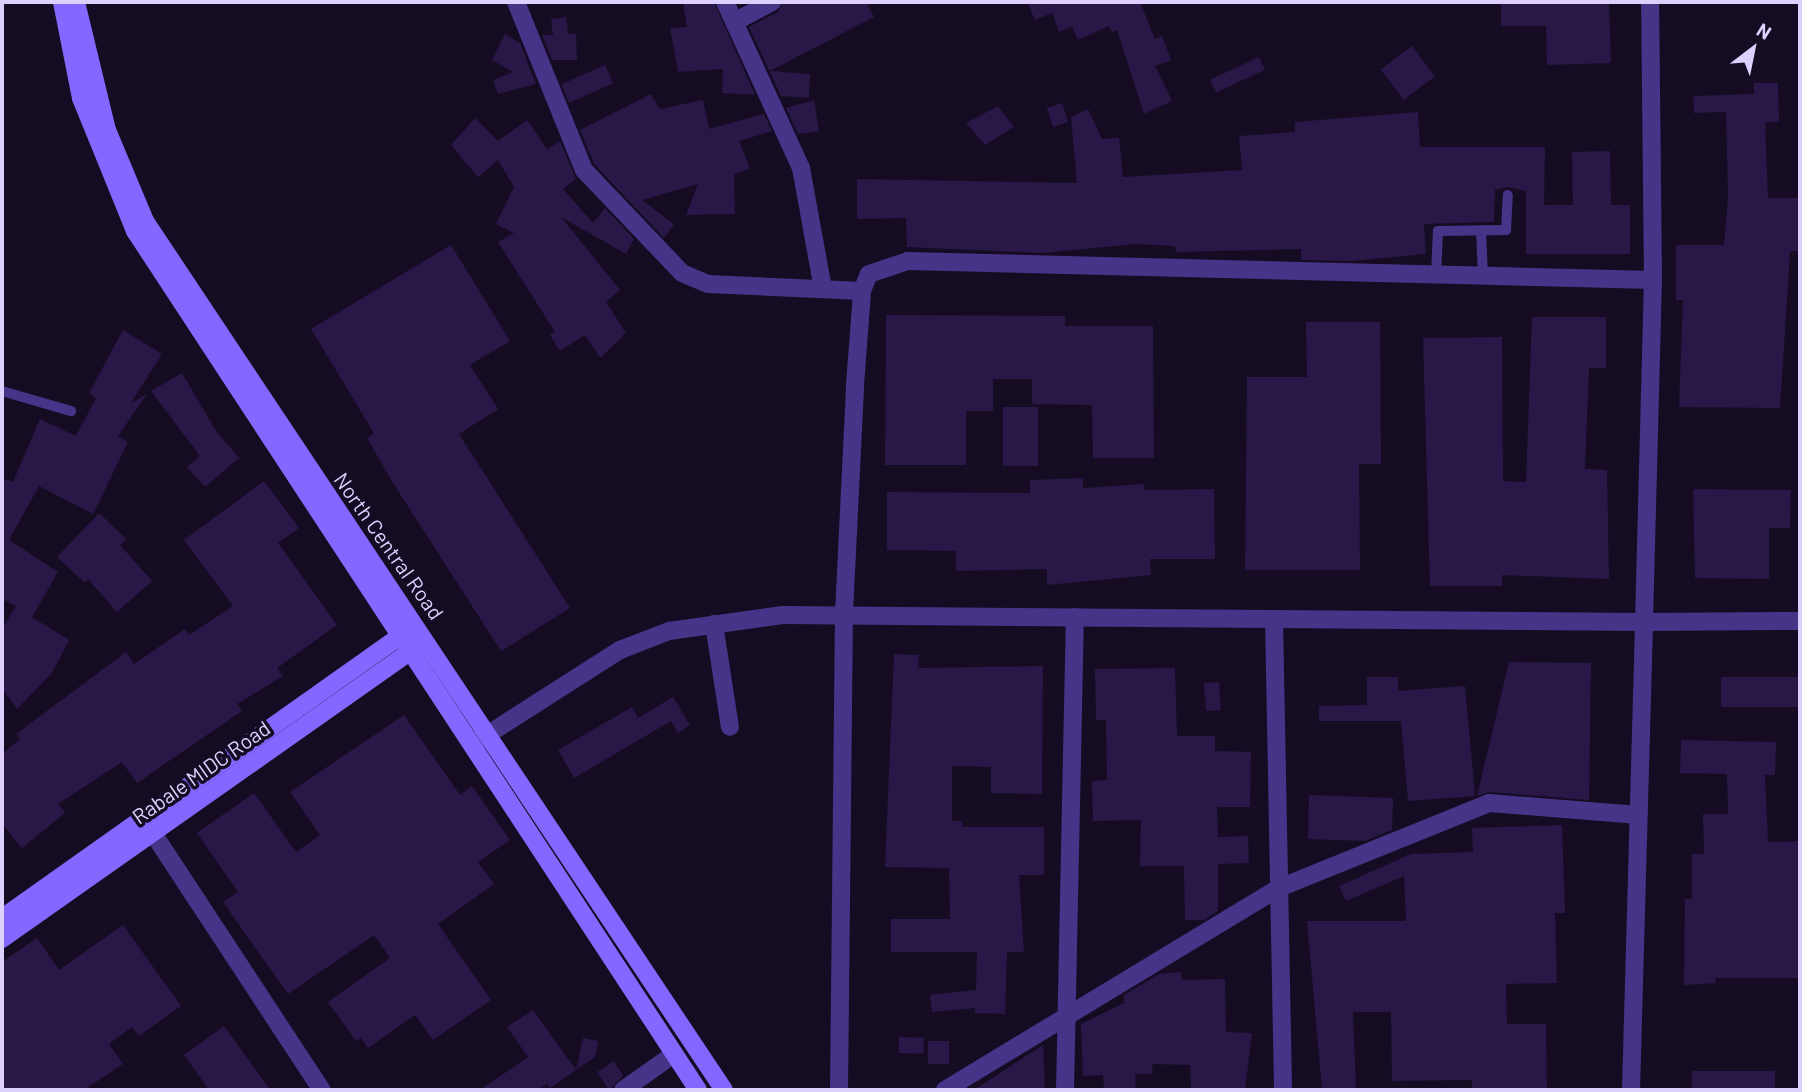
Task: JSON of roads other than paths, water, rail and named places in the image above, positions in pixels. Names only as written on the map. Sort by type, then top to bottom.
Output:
[{"type":"main road","name":"North Central Road","points":[[62,2],[81,98],[135,231],[698,1090]]},
{"type":"main road","name":"North Central Road","points":[[76,2],[107,130],[145,221],[489,733],[724,1090]]},
{"type":"main road","name":"Rabale MIDC Road","points":[[2,918],[416,624]]},
{"type":"main road","name":"Rabale MIDC Road","points":[[2,939],[426,640]]},
{"type":"street","points":[[516,2],[572,150],[669,261],[708,284],[862,291]]},
{"type":"street","points":[[725,2],[736,21],[749,63],[801,168],[823,289]]},
{"type":"street","points":[[736,21],[772,2]]},
{"type":"street","points":[[1631,1090],[1653,280],[1650,2]]},
{"type":"street","points":[[839,1090],[844,613],[862,291],[869,274],[908,261],[1653,280]]},
{"type":"street","points":[[473,744],[620,650],[669,631],[714,624],[844,613],[1274,619],[1800,621]]},
{"type":"street","points":[[1065,1090],[1075,617]]},
{"type":"street","points":[[1274,619],[1283,1090]]},
{"type":"street","points":[[714,624],[730,727]]},
{"type":"street","points":[[945,1090],[1279,888],[1489,803],[1639,815]]},
{"type":"street","points":[[143,818],[322,1090]]},
{"type":"street","points":[[633,1088],[674,1055]]},
{"type":"lane","points":[[1436,276],[1438,231],[1508,228],[1508,195]]},
{"type":"lane","points":[[1481,230],[1483,277]]},
{"type":"lane","points":[[2,391],[71,411]]}]
